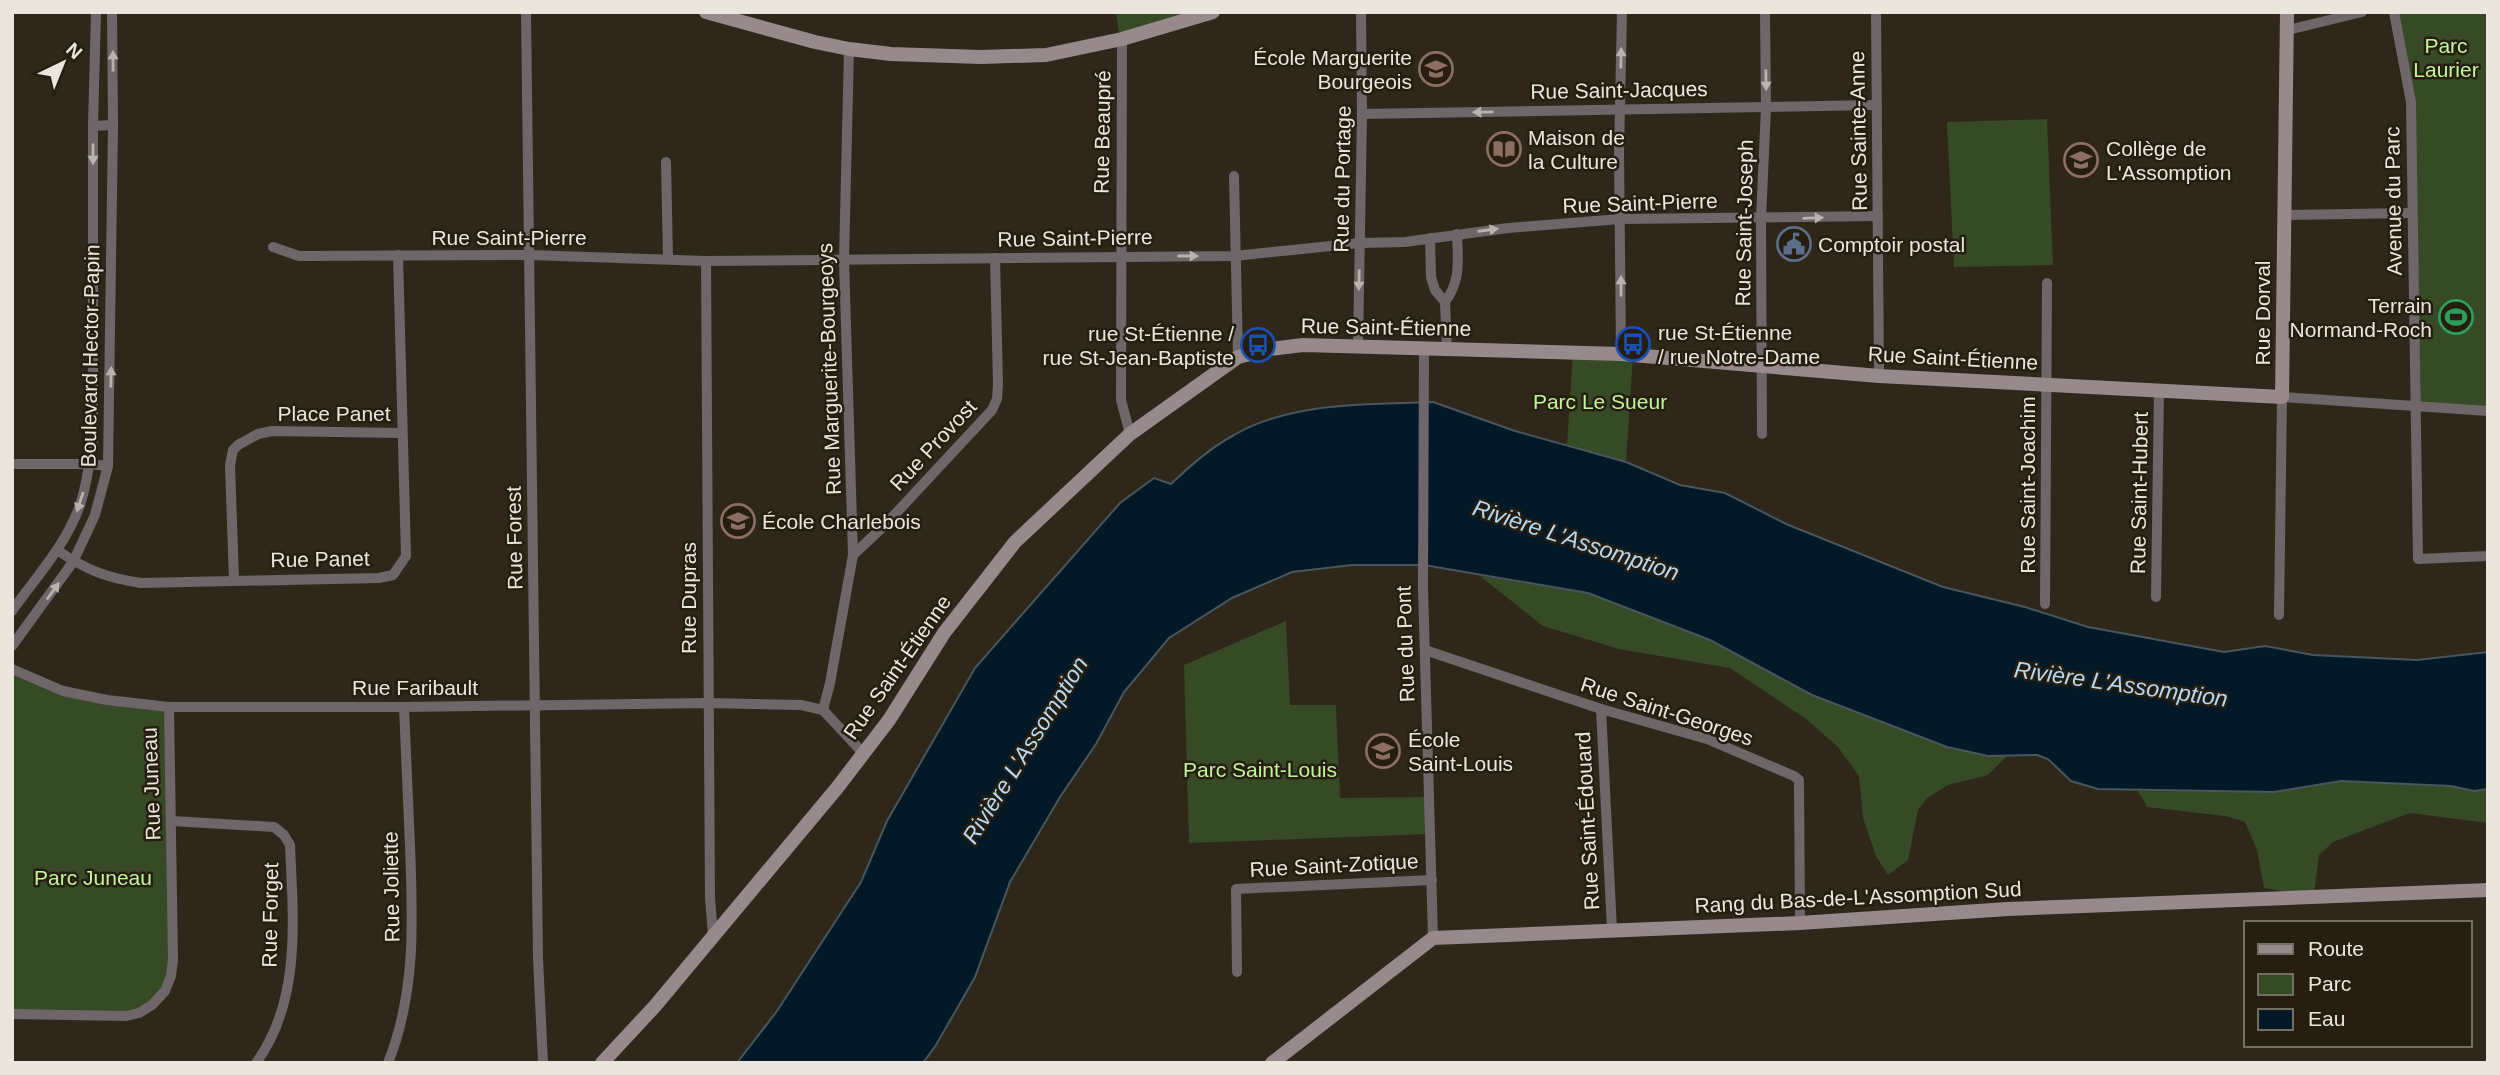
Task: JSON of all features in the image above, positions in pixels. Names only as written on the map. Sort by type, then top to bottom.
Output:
[{"type":"street","name":"Boulevard Hector-Papin","points":[[12,611],[57,550],[80,504],[90,464],[93,440],[93,126],[96,12]]},
{"type":"street","name":"Boulevard Hector-Papin","points":[[12,646],[73,562],[95,515],[108,466],[112,12]]},
{"type":"street","name":"Rue Forest","points":[[526,12],[538,958],[543,1063]]},
{"type":"street","points":[[706,12],[849,49],[927,56],[1046,55],[1122,39],[1213,12]]},
{"type":"street","name":"Rue du Portage","points":[[1358,346],[1363,114],[1361,12]]},
{"type":"street","points":[[1621,354],[1622,12]]},
{"type":"street","name":"Rue Saint-Joseph","points":[[1762,434],[1761,219],[1766,107],[1765,12]]},
{"type":"street","name":"Rue Sainte-Anne","points":[[1876,12],[1879,376]]},
{"type":"street","name":"Rue Dorval","points":[[2279,615],[2287,12]]},
{"type":"street","points":[[2288,30],[2361,12]]},
{"type":"street","name":"Avenue du Parc","points":[[2394,12],[2411,102],[2418,559],[2488,556]]},
{"type":"street","name":"Rue Beaupré","points":[[1122,39],[1121,400],[1130,434]]},
{"type":"street","name":"Rue Marguerite-Bourgeoys","points":[[823,710],[853,555],[844,260],[849,49]]},
{"type":"street","name":"Rue Saint-Jacques","points":[[1363,114],[1877,105]]},
{"type":"street","points":[[93,126],[113,125]]},
{"type":"street","points":[[666,162],[667,258]]},
{"type":"street","points":[[1234,176],[1238,357]]},
{"type":"street","points":[[2284,215],[2412,212]]},
{"type":"street","name":"Rue Saint-Pierre","points":[[273,247],[299,256],[530,255],[706,261],[1234,256],[1360,243],[1405,242],[1508,228],[1620,219],[1878,216]]},
{"type":"street","points":[[1445,302],[1458,278],[1457,234]]},
{"type":"street","points":[[1430,238],[1435,290],[1445,302],[1447,349]]},
{"type":"street","name":"Rue Panet","points":[[57,550],[73,562],[113,579],[141,583],[379,578],[393,575],[406,556],[398,255]]},
{"type":"street","name":"Rue Provost","points":[[853,555],[885,525],[992,410],[997,399],[998,384],[995,258]]},
{"type":"street","name":"Rue Dupras","points":[[706,261],[710,898],[713,935]]},
{"type":"street","name":"Rue Saint-Joachim","points":[[2045,604],[2047,283]]},
{"type":"street","name":"Rue Saint-Étienne","points":[[602,1063],[655,1006],[782,855],[863,753],[908,691],[944,633],[1015,542],[1130,434],[1238,357],[1303,345],[1621,354],[1879,376],[2282,397],[2488,411]]},
{"type":"street","name":"Rue du Pont","points":[[1424,348],[1423,588],[1433,938]]},
{"type":"street","name":"Rue Saint-Hubert","points":[[2156,597],[2159,390]]},
{"type":"street","name":"Place Panet","points":[[234,580],[230,465],[233,450],[238,445],[249,437],[272,431],[402,433]]},
{"type":"street","points":[[12,464],[108,466]]},
{"type":"street","name":"Rue Saint-Georges","points":[[1425,650],[1601,709],[1707,739],[1794,776],[1799,780],[1800,923]]},
{"type":"street","name":"Rue Faribault","points":[[12,668],[63,691],[107,700],[169,707],[708,703],[801,705],[823,710]]},
{"type":"street","name":"Rue Juneau","points":[[12,1014],[126,1016],[147,1009],[165,991],[173,960],[169,707]]},
{"type":"street","name":"Rue Joliette","points":[[388,1063],[399,1030],[409,979],[413,922],[404,707]]},
{"type":"street","name":"Rue Saint-Édouard","points":[[1601,709],[1612,930]]},
{"type":"street","points":[[823,710],[863,753]]},
{"type":"street","name":"Rue Forget","points":[[172,821],[274,827],[284,835],[290,845],[293,935],[286,994],[276,1028],[256,1063]]},
{"type":"street","name":"Rue Saint-Zotique","points":[[1237,972],[1237,889],[1432,880]]},
{"type":"street","name":"Rang du Bas-de-L'Assomption Sud","points":[[1433,938],[1800,923],[2008,909],[2488,890]]},
{"type":"street","points":[[1272,1063],[1433,938]]},
{"type":"green space","points":[[1116,12],[1213,12],[1120,39]]},
{"type":"green space","name":"Parc Laurier","points":[[2394,12],[2488,12],[2488,411],[2417,407],[2411,102]]},
{"type":"green space","points":[[2047,119],[2053,265],[1954,267],[1947,122]]},
{"type":"green space","name":"Parc Le Sueur","points":[[1573,353],[1633,355],[1626,462],[1567,446]]},
{"type":"green space","points":[[1480,576],[1588,593],[1710,640],[1812,695],[1988,756],[2007,756],[1988,775],[1948,785],[1927,798],[1918,810],[1908,860],[1888,875],[1876,856],[1863,818],[1859,776],[1837,746],[1806,719],[1730,668],[1619,649],[1543,626]]},
{"type":"green space","name":"Parc Saint-Louis","points":[[1286,621],[1290,705],[1336,705],[1340,798],[1428,797],[1429,834],[1189,843],[1184,665]]},
{"type":"green space","name":"Parc Juneau","points":[[12,669],[63,691],[169,707],[173,934],[165,991],[139,1013],[12,1014]]},
{"type":"green space","points":[[2341,781],[2451,786],[2474,791],[2488,789],[2488,823],[2410,813],[2333,842],[2319,855],[2314,896],[2264,888],[2257,850],[2245,822],[2225,816],[2147,807],[2138,791],[2275,792]]},
{"type":"water","name":"Rivière L'Assomption","points":[[1433,402],[1515,431],[1626,462],[1680,485],[1725,493],[1786,524],[1943,587],[2025,607],[2088,627],[2224,652],[2265,646],[2313,655],[2417,660],[2488,652],[2488,789],[2474,791],[2451,786],[2341,781],[2274,792],[2098,789],[2071,781],[2048,759],[2037,755],[1988,756],[1947,747],[1812,695],[1710,640],[1588,593],[1424,565],[1352,565],[1292,572],[1232,598],[1169,638],[1124,692],[1096,744],[1060,797],[1010,882],[975,977],[923,1063],[737,1063],[777,1011],[861,882],[887,821],[975,668],[1120,503],[1154,478],[1171,484],[1225,440],[1257,424],[1281,416],[1331,407]]},
{"type":"place","name":"École Marguerite Bourgeois","points":[[1436,69]]},
{"type":"place","name":"Maison de la Culture","points":[[1504,149]]},
{"type":"place","name":"Collège de L'Assomption","points":[[2081,160]]},
{"type":"place","name":"Comptoir postal","points":[[1794,244]]},
{"type":"place","name":"Terrain Normand-Roch","points":[[2456,317]]},
{"type":"place","name":"rue St-Étienne / rue Notre-Dame","points":[[1633,344]]},
{"type":"place","name":"rue St-Étienne / rue St-Jean-Baptiste","points":[[1258,345]]},
{"type":"place","name":"École Charlebois","points":[[738,521]]},
{"type":"place","name":"École Saint-Louis","points":[[1383,751]]}]
